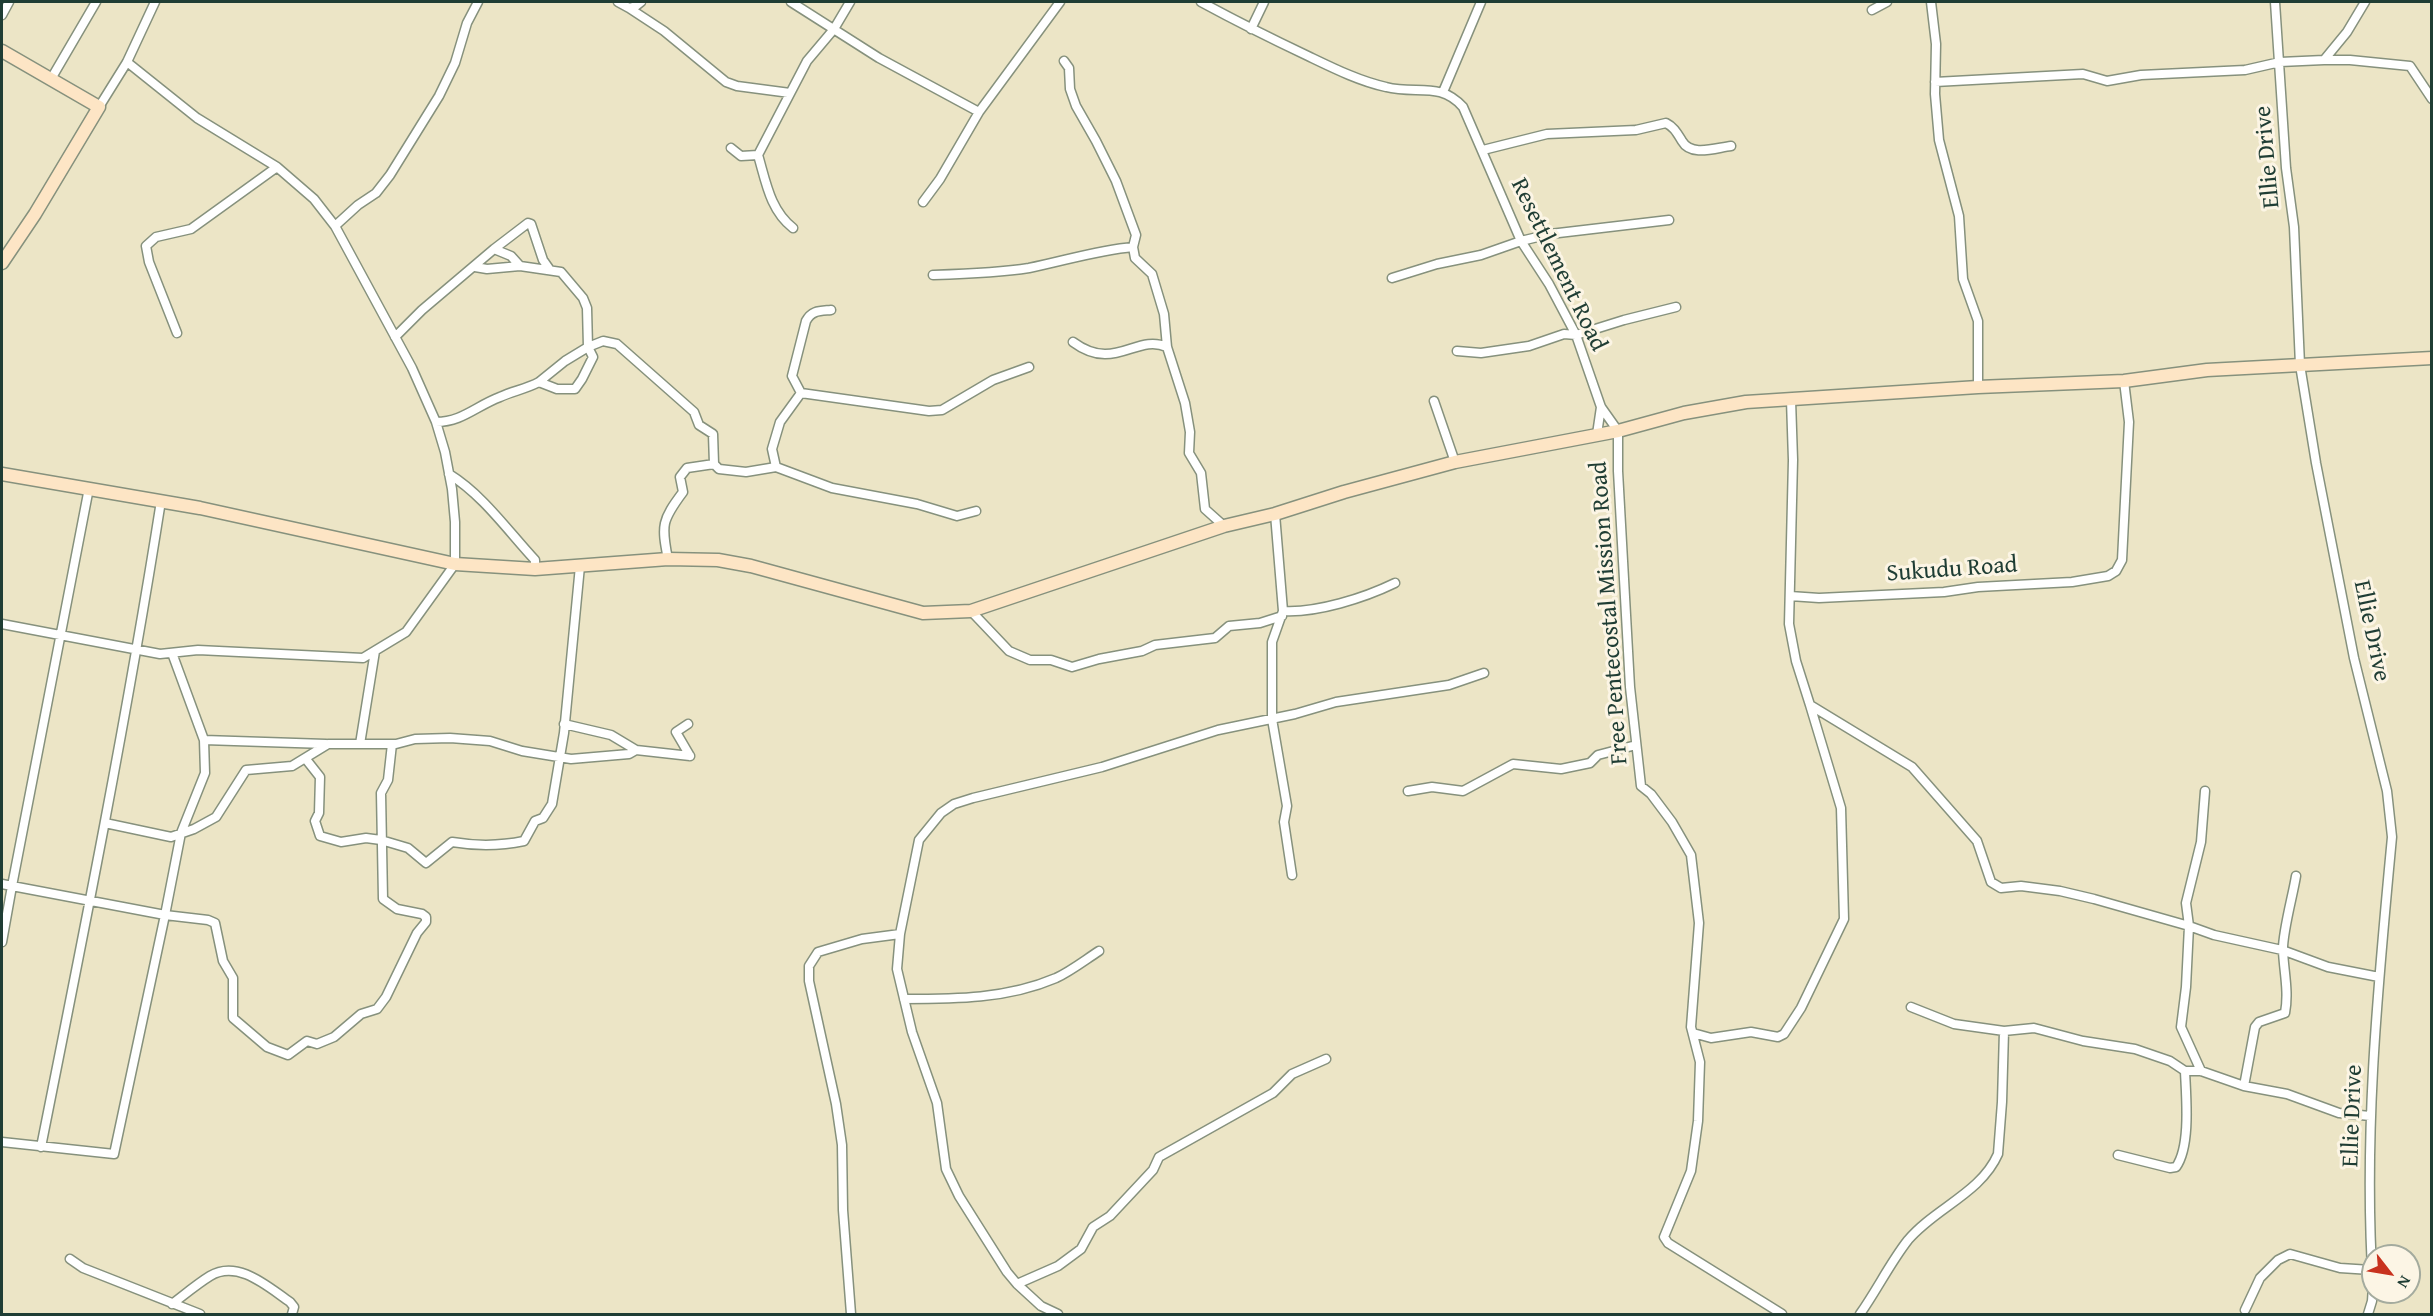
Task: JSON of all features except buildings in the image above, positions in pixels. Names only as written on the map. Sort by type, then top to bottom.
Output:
[{"type":"main road","points":[[2,51],[99,107],[35,214],[2,263]]},
{"type":"main road","points":[[2,474],[241,516],[455,564],[535,569],[668,559],[718,560],[751,566],[923,613],[971,611],[1224,526],[1275,514],[1344,492],[1455,462],[1618,431],[1684,413],[1746,402],[1978,387],[2124,381],[2207,370],[2432,358]]},
{"type":"street","points":[[2,15],[9,2]]},
{"type":"street","points":[[51,79],[96,2]]},
{"type":"street","points":[[99,107],[127,62],[155,2]]},
{"type":"street","points":[[335,226],[358,205],[376,193],[390,175],[439,96],[478,2]]},
{"type":"street","points":[[618,2],[664,32],[726,82],[737,86],[790,93]]},
{"type":"street","points":[[629,8],[640,2]]},
{"type":"street","points":[[791,2],[908,74],[979,112]]},
{"type":"street","points":[[793,228],[775,210],[758,155],[807,61],[834,29],[850,2]]},
{"type":"street","points":[[923,202],[940,179],[979,112],[1060,2]]},
{"type":"street","points":[[1201,2],[1251,29],[1339,70],[1386,87],[1443,92],[1481,2]]},
{"type":"street","points":[[1251,29],[1264,2]]},
{"type":"street","points":[[1872,10],[1887,2]]},
{"type":"street","points":[[1931,2],[1936,44],[1935,82],[1939,140],[1959,216],[1963,279],[1978,321],[1978,387]]},
{"type":"street","name":"Ellie Drive","points":[[2275,2],[2286,168],[2294,227],[2300,365],[2354,658],[2387,791],[2392,837],[2379,977],[2370,1116],[2372,1244]]},
{"type":"street","points":[[2324,60],[2347,32],[2365,2]]},
{"type":"street","points":[[1935,82],[2083,74],[2107,81],[2142,75],[2245,70],[2280,62],[2350,60],[2410,66],[2432,99]]},
{"type":"street","points":[[1064,61],[1069,69],[1070,89],[1076,106],[1096,141],[1124,202],[1136,235],[1133,247],[1135,258],[1152,274],[1164,314],[1167,347],[1185,403],[1190,432],[1189,453],[1202,473],[1206,509],[1224,526]]},
{"type":"street","points":[[2,624],[160,654],[198,650],[363,658],[406,632],[455,564],[455,522],[449,474],[436,422],[395,337],[335,226],[314,200],[277,167],[197,118],[127,62]]},
{"type":"street","name":"Resettlement Road","points":[[1443,92],[1454,97],[1463,107],[1521,241],[1549,284],[1576,336],[1601,407],[1618,431]]},
{"type":"street","points":[[1483,150],[1547,134],[1636,130],[1666,123],[1673,127],[1685,147],[1692,151],[1731,146]]},
{"type":"street","points":[[731,148],[741,156],[758,155]]},
{"type":"street","points":[[177,333],[149,262],[146,246],[156,237],[191,229],[277,167]]},
{"type":"street","points":[[1392,278],[1550,234],[1669,220]]},
{"type":"street","points":[[395,337],[422,310],[528,223],[531,224],[543,260],[550,270]]},
{"type":"street","points":[[933,275],[974,274],[1029,268],[1110,249],[1133,247]]},
{"type":"street","points":[[494,249],[511,256],[520,266]]},
{"type":"street","points":[[475,267],[487,269],[520,266],[561,272],[583,298],[587,308],[588,347],[592,357],[582,380],[574,389],[557,389],[539,382]]},
{"type":"street","points":[[1456,351],[1481,353],[1529,346],[1564,334],[1576,336],[1624,320],[1676,307]]},
{"type":"street","points":[[801,393],[792,375],[806,321],[815,311],[831,309]]},
{"type":"street","points":[[436,422],[457,420],[502,396],[516,393],[539,382],[565,361],[603,341],[617,344],[694,412],[699,425],[712,434],[714,464],[718,469],[746,472],[776,467],[832,488],[917,504],[957,516],[976,511]]},
{"type":"street","points":[[1073,342],[1096,355],[1123,353],[1136,347],[1158,343],[1167,347]]},
{"type":"street","points":[[801,393],[929,411],[942,410],[993,380],[1029,367]]},
{"type":"street","name":"Sukudu Road","points":[[1790,596],[1819,598],[1944,592],[1989,586],[2072,582],[2108,576],[2116,571],[2122,560],[2129,422],[2124,381]]},
{"type":"street","points":[[776,467],[772,449],[780,422],[801,393]]},
{"type":"street","points":[[1692,1034],[1711,1038],[1751,1032],[1778,1037],[1784,1034],[1801,1008],[1844,919],[1841,808],[1796,661],[1789,624],[1793,460],[1791,400]]},
{"type":"street","points":[[1434,401],[1455,462]]},
{"type":"street","name":"Resettlement Road","points":[[1597,434],[1601,407]]},
{"type":"street","name":"Free Pentecostal Mission Road","points":[[1618,431],[1618,471],[1630,687],[1641,786],[1651,794],[1672,822],[1691,855],[1699,923],[1693,988],[1692,1034],[1700,1062],[1698,1121],[1691,1171],[1664,1237],[1668,1243],[1782,1314]]},
{"type":"street","points":[[668,559],[662,531],[670,510],[683,492],[680,477],[687,468],[714,464]]},
{"type":"street","points":[[449,474],[463,483],[501,521],[535,560],[535,569]]},
{"type":"street","points":[[2,942],[89,488]]},
{"type":"street","points":[[41,1148],[91,902],[138,650],[161,501]]},
{"type":"street","points":[[1275,514],[1282,613],[1272,642],[1272,719],[1287,806],[1284,822],[1292,875]]},
{"type":"street","points":[[305,758],[320,777],[319,813],[315,821],[320,836],[341,842],[366,838],[381,840],[408,848],[426,863],[452,842],[471,845],[503,845],[524,841],[535,821],[543,818],[552,804],[564,724],[580,566]]},
{"type":"street","points":[[971,611],[1010,651],[1030,660],[1051,660],[1072,667],[1142,651],[1155,645],[1215,638],[1229,626],[1260,623],[1282,613],[1318,609],[1373,594],[1395,583]]},
{"type":"street","points":[[360,744],[375,651]]},
{"type":"street","points":[[2,1142],[41,1148],[114,1154],[181,833],[205,773],[204,740],[172,653]]},
{"type":"street","points":[[1058,1314],[1041,1306],[1017,1284],[976,1225],[946,1169],[937,1103],[904,999],[897,969],[900,934],[919,840],[940,813],[954,804],[1005,789],[1102,767],[1218,730],[1336,702],[1449,685],[1484,673]]},
{"type":"street","points":[[1810,705],[1912,767],[1977,841],[1991,882],[2001,888],[2021,886],[2060,891],[2189,926],[2214,936],[2282,950],[2328,967],[2379,977]]},
{"type":"street","points":[[564,724],[611,735],[636,750],[690,756],[676,732],[688,724]]},
{"type":"street","points":[[204,740],[392,744],[415,739],[450,738],[490,741],[522,751],[560,758],[597,759],[629,754],[636,750]]},
{"type":"street","points":[[105,823],[171,837],[216,817],[246,770],[292,766],[328,744]]},
{"type":"street","points":[[2,884],[215,923],[223,961],[233,978],[233,1018],[267,1047],[288,1055],[307,1041],[317,1044],[334,1037],[361,1014],[377,1010],[386,997],[417,933],[426,922],[426,917],[422,914],[397,909],[382,898],[381,793],[388,780],[392,744]]},
{"type":"street","points":[[1408,791],[1432,787],[1462,791],[1513,764],[1561,769],[1590,763],[1598,755],[1636,745]]},
{"type":"street","points":[[2200,1071],[2181,1027],[2186,987],[2189,926],[2186,903],[2201,842],[2205,791]]},
{"type":"street","points":[[2244,1086],[2255,1027],[2259,1022],[2284,1013],[2287,1002],[2286,968],[2282,950],[2296,876]]},
{"type":"street","points":[[851,1314],[843,1210],[842,1145],[836,1104],[809,981],[809,966],[818,952],[862,939],[900,934]]},
{"type":"street","points":[[904,999],[972,999],[998,994],[1054,979],[1100,951]]},
{"type":"street","points":[[1911,1007],[1954,1024],[2004,1030],[2034,1028],[2083,1041],[2135,1050],[2170,1061],[2185,1071],[2200,1071],[2244,1086],[2287,1094],[2339,1113],[2370,1116]]},
{"type":"street","points":[[1860,1314],[1909,1239],[1982,1179],[1995,1161],[1998,1154],[2002,1102],[2004,1030]]},
{"type":"street","points":[[1017,1284],[1058,1266],[1081,1249],[1093,1227],[1110,1216],[1153,1170],[1159,1157],[1273,1093],[1292,1074],[1326,1059]]},
{"type":"street","points":[[2118,1155],[2170,1168],[2176,1167],[2180,1161],[2184,1140],[2185,1071]]},
{"type":"street","points":[[2245,1310],[2260,1278],[2278,1260],[2290,1254],[2340,1268],[2361,1269]]},
{"type":"street","points":[[70,1258],[83,1268],[200,1314]]},
{"type":"street","points":[[172,1304],[212,1274],[228,1270],[257,1279],[290,1302],[294,1307],[292,1314]]}]
